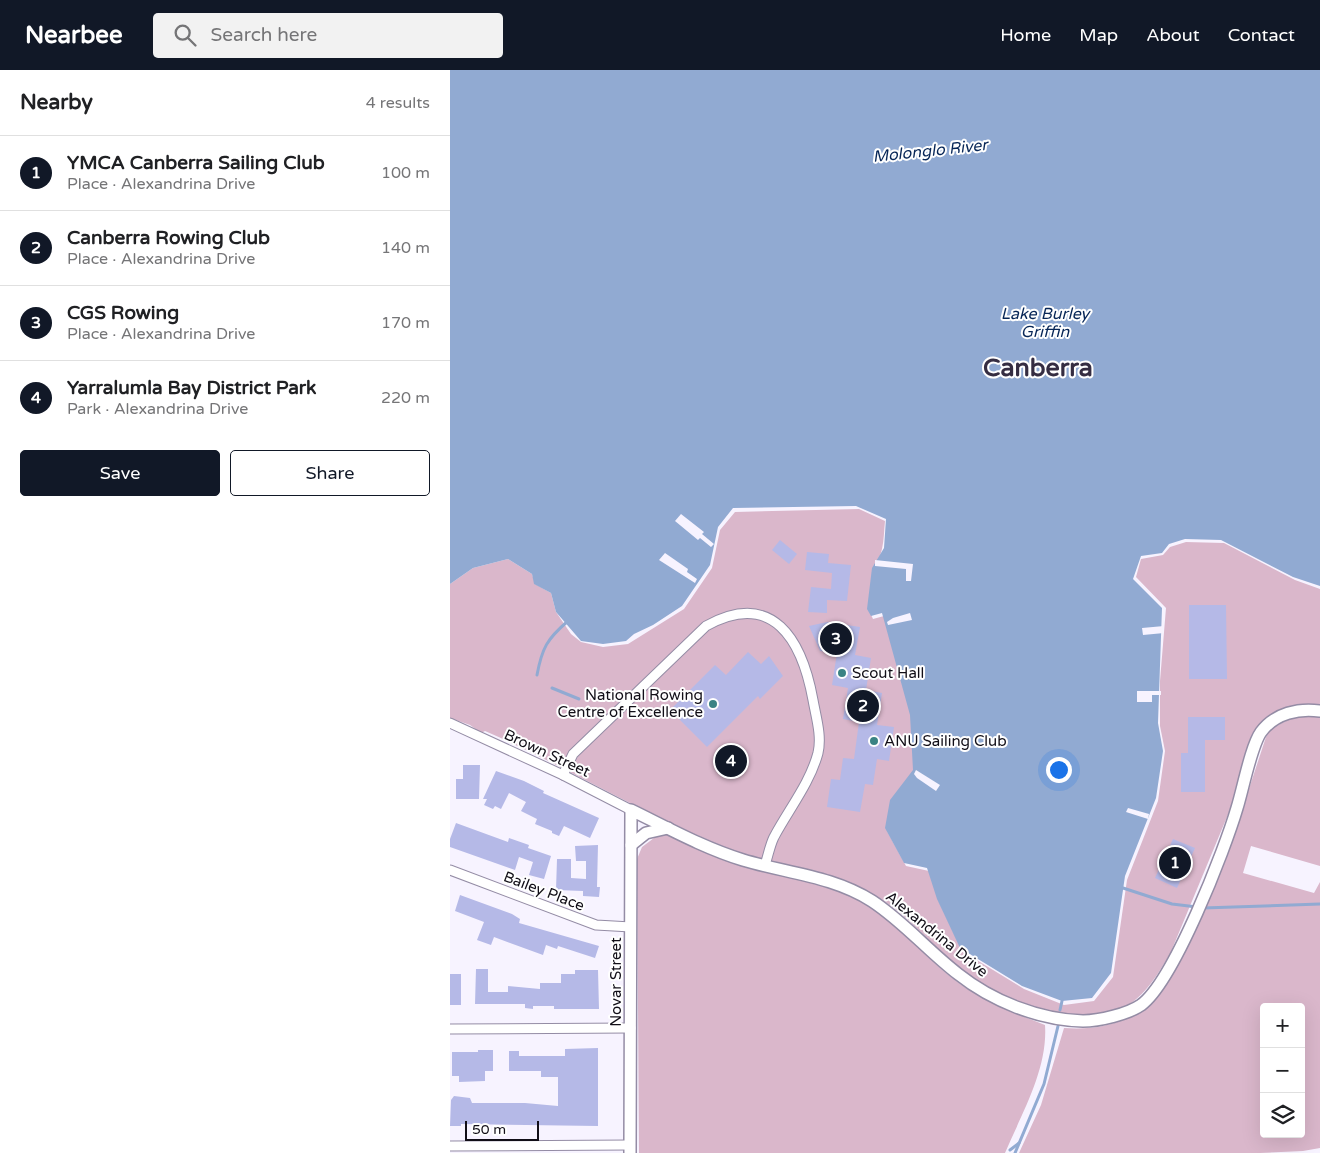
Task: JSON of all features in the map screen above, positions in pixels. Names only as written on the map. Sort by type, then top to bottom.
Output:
[{"type":"main road","name":"Alexandrina Drive","points":[[631,810],[734,856],[839,885],[870,900],[898,920],[957,974],[986,993],[1020,1008],[1060,1018],[1096,1021],[1141,1005],[1175,959],[1232,825],[1261,732],[1278,718],[1299,709],[1320,711]]},
{"type":"main road","name":"Novar Street","points":[[630,1149],[631,810]]},
{"type":"main road","points":[[631,845],[646,833],[668,828]]},
{"type":"street","points":[[563,775],[574,754],[706,626],[724,616],[744,614],[762,616],[773,621],[790,638],[801,655],[809,677],[819,733],[818,751],[814,765],[773,839],[765,865]]},
{"type":"street","name":"Brown Street","points":[[450,723],[563,775],[631,810]]},
{"type":"street","name":"Bailey Place","points":[[450,870],[596,925],[631,927]]},
{"type":"street","points":[[450,1029],[631,1028]]},
{"type":"street","points":[[450,1146],[630,1149]]},
{"type":"shaded area","points":[[859,509],[885,521],[882,549],[870,594],[870,612],[873,619],[884,616],[912,717],[916,770],[887,831],[906,866],[929,871],[939,902],[962,951],[1024,989],[1064,1005],[1094,1001],[1113,977],[1127,880],[1158,801],[1165,751],[1160,726],[1160,681],[1166,608],[1136,577],[1141,559],[1163,555],[1170,547],[1186,542],[1224,543],[1295,580],[1320,589],[1320,707],[1308,706],[1291,709],[1278,718],[1259,740],[1170,954],[1142,994],[1117,1011],[1100,1016],[1058,1013],[1035,1007],[992,990],[959,969],[884,901],[861,891],[770,864],[729,849],[657,816],[514,744],[485,731],[481,733],[470,725],[450,718],[450,584],[473,568],[508,559],[532,574],[535,584],[551,593],[556,612],[571,634],[581,642],[603,647],[628,644],[684,609],[712,568],[720,530],[735,512]]},
{"type":"shaded area","points":[[1300,714],[1320,717],[1320,866],[1251,846],[1243,873],[1314,893],[1320,882],[1320,1148],[1303,1151],[1260,1153],[1019,1153],[1041,1105],[1064,1028],[1099,1027],[1119,1021],[1149,1003],[1212,892],[1225,862],[1270,729]]},
{"type":"shaded area","points":[[658,835],[666,835],[744,866],[816,884],[860,901],[885,916],[941,969],[962,985],[996,1005],[1045,1025],[1045,1041],[1038,1074],[1026,1107],[1005,1153],[639,1153],[637,859],[642,847]]},
{"type":"water","name":"Lake Burley Griffin","points":[[450,70],[1320,70],[1320,586],[1293,577],[1221,540],[1185,539],[1169,544],[1162,553],[1141,556],[1133,579],[1162,608],[1158,723],[1163,751],[1156,798],[1125,876],[1111,973],[1092,998],[1062,1001],[1022,986],[960,948],[937,899],[927,868],[904,863],[885,828],[890,800],[913,770],[910,715],[882,613],[871,616],[867,609],[872,568],[884,548],[886,519],[856,506],[733,508],[718,527],[710,565],[682,606],[653,625],[634,634],[626,641],[603,644],[581,641],[556,612],[551,593],[534,584],[532,574],[508,559],[473,568],[450,584]]},
{"type":"pier","points":[[681,514],[704,532],[702,534],[714,544],[711,547],[700,538],[698,540],[675,521]]},
{"type":"pier","points":[[665,553],[688,569],[687,572],[697,579],[695,583],[659,560]]},
{"type":"pier","points":[[875,560],[913,564],[911,581],[906,581],[906,569],[875,566]]},
{"type":"pier","points":[[910,613],[912,620],[888,625],[887,622],[893,618]]},
{"type":"pier","points":[[1164,626],[1164,633],[1143,635],[1142,628]]},
{"type":"pier","points":[[1137,691],[1161,691],[1161,695],[1152,695],[1152,702],[1137,702]]},
{"type":"pier","points":[[916,770],[940,785],[936,791],[917,778],[914,774]]},
{"type":"pier","points":[[1128,808],[1149,814],[1148,819],[1126,812]]},
{"type":"building","points":[[780,540],[797,554],[789,564],[772,550]]},
{"type":"building","points":[[807,552],[829,554],[828,563],[851,565],[847,601],[827,600],[827,613],[808,612],[811,587],[831,589],[832,573],[805,570]]},
{"type":"building","points":[[1189,605],[1226,605],[1227,679],[1189,679]]},
{"type":"building","points":[[827,622],[860,627],[855,655],[871,658],[866,690],[882,693],[877,725],[894,727],[889,761],[877,759],[873,785],[865,784],[860,812],[827,807],[831,779],[840,780],[843,758],[854,759],[859,722],[843,719],[848,688],[832,685],[837,653],[820,651],[809,626]]},
{"type":"building","name":"National Rowing Centre of Excellence","points":[[748,652],[761,664],[769,656],[783,676],[760,699],[758,696],[707,747],[670,710],[715,665],[726,675]]},
{"type":"building","points":[[1188,717],[1225,717],[1225,740],[1205,740],[1205,792],[1181,792],[1181,753],[1188,753]]},
{"type":"building","points":[[463,765],[480,765],[479,799],[456,799],[456,779],[463,779]]},
{"type":"building","points":[[496,771],[524,781],[544,791],[543,793],[599,818],[590,838],[564,826],[559,836],[535,824],[537,819],[521,811],[526,802],[509,793],[501,809],[495,806],[493,809],[484,805],[487,799],[483,799]]},
{"type":"building","points":[[456,823],[508,842],[509,838],[529,845],[528,848],[551,856],[544,879],[529,875],[533,862],[519,857],[515,870],[450,847],[450,839]]},
{"type":"building","points":[[1173,839],[1195,848],[1177,888],[1155,878]]},
{"type":"building","points":[[598,845],[597,887],[600,887],[599,897],[583,896],[583,891],[556,890],[557,859],[571,859],[571,878],[586,879],[586,861],[576,861],[575,846]]},
{"type":"building","points":[[460,895],[512,914],[520,919],[519,923],[599,946],[595,958],[558,946],[557,949],[546,945],[543,955],[494,937],[491,945],[477,940],[484,922],[455,911]]},
{"type":"building","points":[[476,969],[488,969],[488,992],[508,992],[508,986],[540,989],[540,983],[561,983],[561,974],[575,974],[575,970],[598,970],[599,1009],[554,1009],[554,1006],[533,1006],[533,1009],[525,1008],[525,1004],[475,1004]]},
{"type":"building","points":[[450,974],[461,974],[461,1005],[450,1005]]},
{"type":"building","points":[[598,1048],[598,1126],[461,1124],[461,1126],[450,1126],[451,1100],[454,1096],[470,1098],[472,1103],[525,1103],[558,1106],[558,1077],[541,1077],[541,1071],[509,1071],[509,1051],[519,1051],[519,1056],[565,1056],[565,1049]]},
{"type":"building","points":[[478,1050],[493,1050],[493,1071],[485,1071],[485,1081],[459,1082],[459,1076],[452,1076],[452,1052],[478,1052]]},
{"type":"waterway","points":[[537,675],[546,645],[568,621]]},
{"type":"waterway","points":[[552,688],[579,699]]},
{"type":"waterway","points":[[1123,888],[1172,904],[1197,907]]},
{"type":"waterway","points":[[1203,908],[1320,904]]},
{"type":"waterway","points":[[1060,1010],[1062,1001]]},
{"type":"waterway","points":[[1015,1153],[1044,1084],[1058,1026]]},
{"type":"waterway","points":[[1010,1150],[1019,1143]]},
{"type":"place","name":"CGS Rowing","points":[[836,639]]},
{"type":"place","name":"Scout Hall","points":[[842,673]]},
{"type":"place","name":"National Rowing Centre of Excellence","points":[[713,704]]},
{"type":"place","name":"Canberra Rowing Club","points":[[863,706]]},
{"type":"place","name":"ANU Sailing Club","points":[[874,741]]},
{"type":"place","name":"Yarralumla Bay District Park","points":[[731,761]]},
{"type":"place","name":"YMCA Canberra Sailing Club","points":[[1175,863]]},
{"type":"district","name":"Canberra","points":[[1038,367]]},
{"type":"water label","name":"Molonglo River","points":[[930,150]]}]
